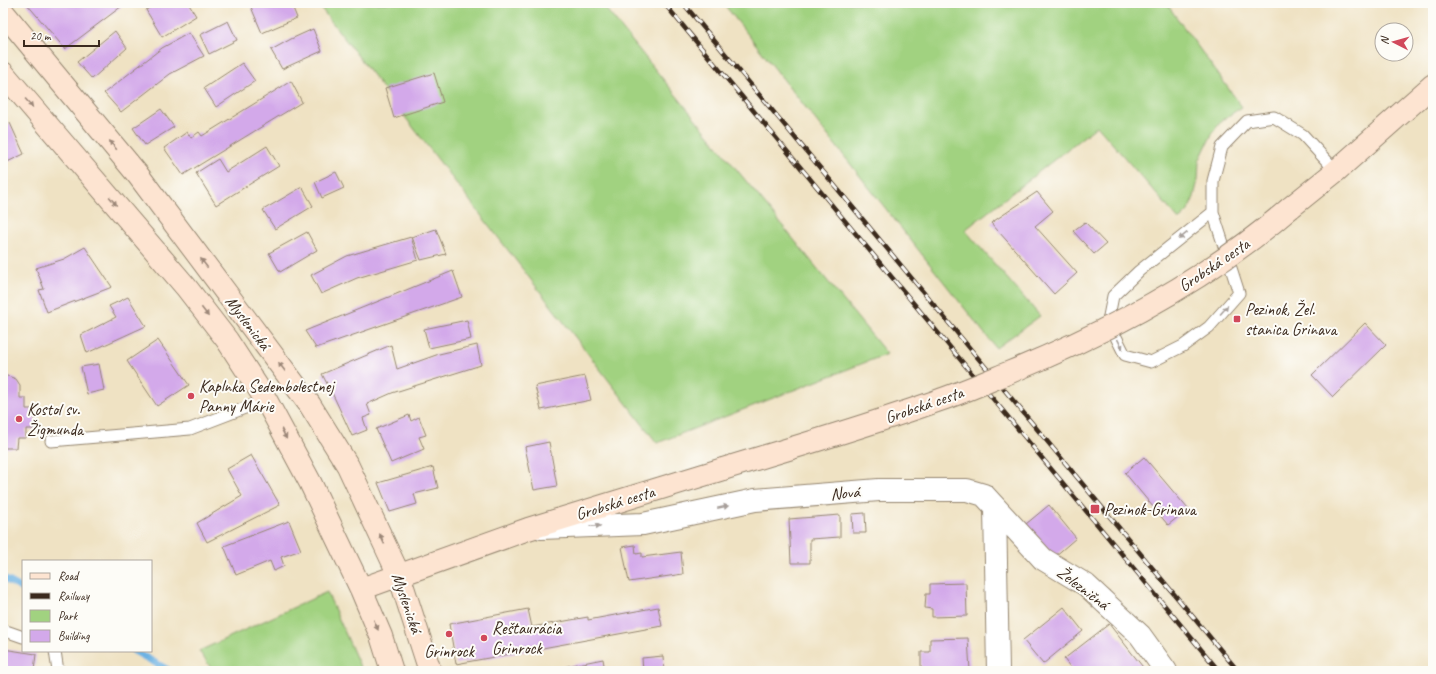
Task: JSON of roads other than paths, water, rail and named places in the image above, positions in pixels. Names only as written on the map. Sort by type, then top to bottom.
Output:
[{"type":"main road","name":"Myslenická","points":[[3,12],[138,175],[310,405],[348,466],[399,575],[430,671]]},
{"type":"main road","name":"Myslenická","points":[[3,73],[186,287],[227,340],[266,400],[310,482],[361,589],[381,636],[392,671]]},
{"type":"main road","name":"Grobská cesta","points":[[361,589],[528,529],[938,401],[1078,343],[1153,304],[1213,268],[1266,230],[1427,91]]},
{"type":"street","name":"Nová","points":[[528,529],[643,524],[755,500],[879,490],[967,490],[984,495],[995,508]]},
{"type":"street","points":[[995,508],[998,671]]},
{"type":"street","name":"Železničná","points":[[995,508],[1043,559],[1086,585],[1140,635],[1166,671]]},
{"type":"lane","points":[[1214,212],[1139,271],[1113,296],[1108,321],[1125,355],[1151,362],[1183,346],[1209,327],[1239,293],[1214,212],[1213,181],[1222,147],[1247,121],[1274,117],[1303,135],[1336,171]]},
{"type":"lane","points":[[51,441],[190,429],[266,400]]},
{"type":"lane","points":[[3,630],[22,638]]},
{"type":"lane","points":[[55,652],[58,671]]},
{"type":"waterway","points":[[3,578],[22,588]]},
{"type":"waterway","points":[[136,652],[170,671]]},
{"type":"railway","points":[[664,3],[1219,671]]},
{"type":"railway","points":[[683,3],[1238,671]]},
{"type":"place","name":"Pezinok, Žel. stanica Grinava","points":[[1237,319]]},
{"type":"place","name":"Kaplnka Sedembolestnej Panny Márie","points":[[191,396]]},
{"type":"place","name":"Kostol sv. Žigmunda","points":[[19,419]]},
{"type":"place","name":"Pezinok-Grinava","points":[[1095,509]]},
{"type":"place","name":"Grinrock","points":[[449,634]]},
{"type":"place","name":"Reštaurácia Grinrock","points":[[484,638]]}]
